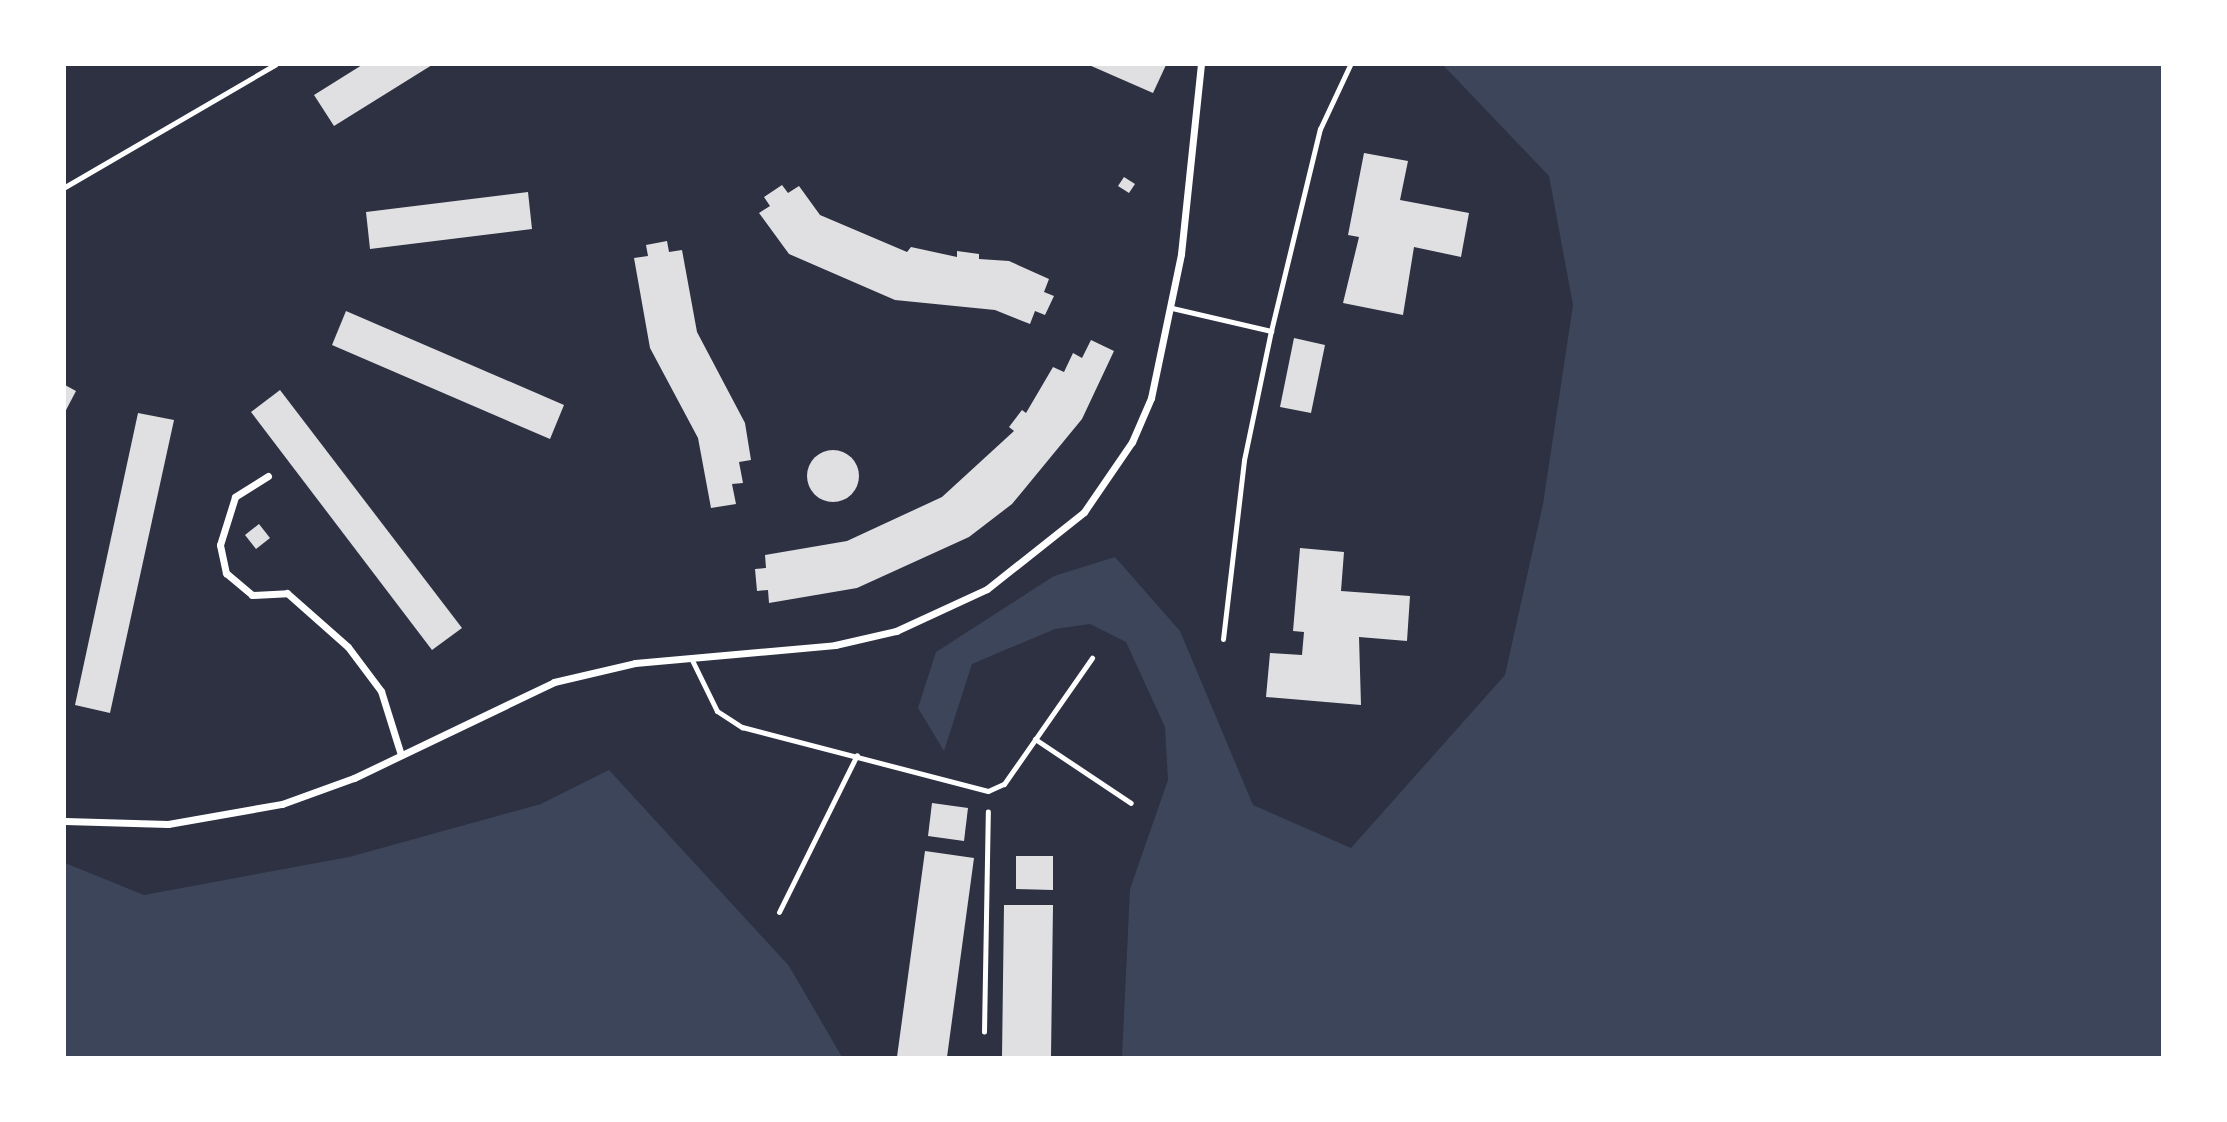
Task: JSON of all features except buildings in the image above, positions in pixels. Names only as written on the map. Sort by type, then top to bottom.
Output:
[{"type":"street","points":[[65,821],[120,827],[216,819],[282,804],[401,755],[554,682],[691,658],[835,645],[897,631],[1005,576],[1084,512],[1132,442],[1151,398],[1172,308],[1201,65]]},
{"type":"street","points":[[268,476],[235,498],[220,545],[226,573],[252,594],[286,593],[348,647],[381,691],[401,755]]},
{"type":"lane","points":[[1223,639],[1244,460],[1271,331],[1320,130],[1350,65]]},
{"type":"lane","points":[[1172,308],[1271,331]]},
{"type":"lane","points":[[691,658],[717,711],[742,727],[988,790],[1004,784],[1092,658]]},
{"type":"lane","points":[[1035,739],[1130,803]]},
{"type":"lane","points":[[779,912],[857,755]]},
{"type":"path","points":[[65,187],[275,65]]},
{"type":"path","points":[[984,1032],[988,790]]},
{"type":"shaded area","points":[[1443,65],[2162,65],[2162,1057],[1122,1057],[1130,889],[1168,780],[1165,727],[1126,642],[1090,624],[1055,629],[972,664],[944,751],[918,708],[936,652],[1054,576],[1115,557],[1180,631],[1253,805],[1351,848],[1505,675],[1543,504],[1573,305],[1549,176]]},
{"type":"shaded area","points":[[609,770],[789,966],[842,1057],[65,1057],[65,863],[144,895],[349,857],[541,804]]}]
